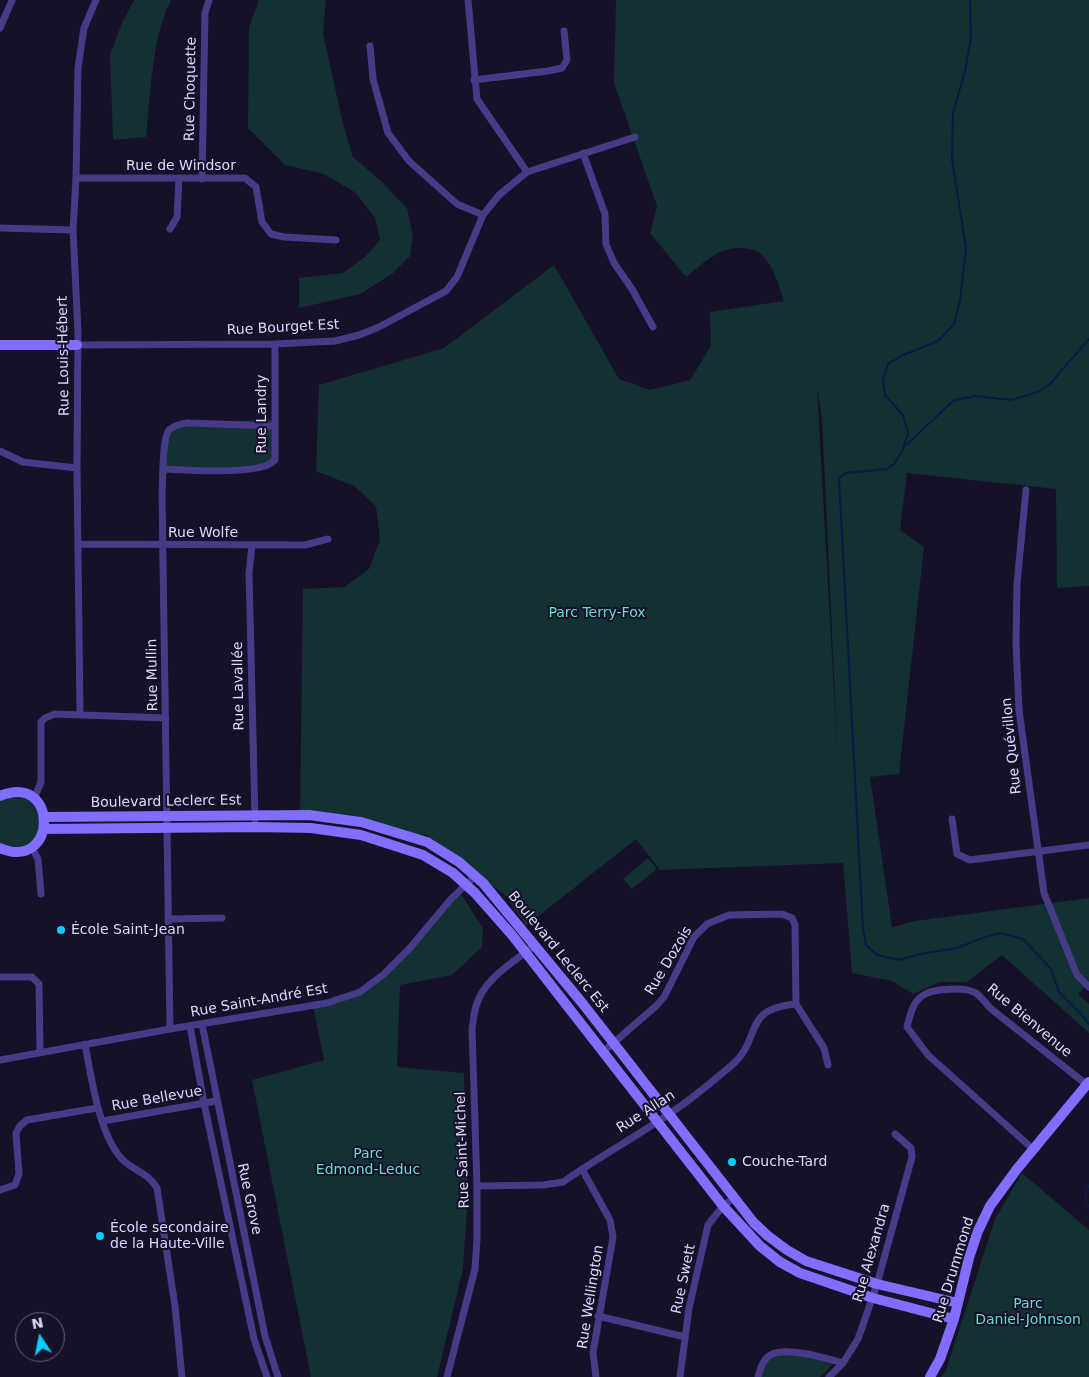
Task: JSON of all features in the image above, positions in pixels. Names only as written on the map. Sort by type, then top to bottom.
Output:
[{"type":"street","points":[[0,28],[12,0]]},
{"type":"street","name":"Rue Louis-Hébert","points":[[80,714],[77,345],[73,230],[78,68],[84,28],[96,0]]},
{"type":"street","name":"Rue Choquette","points":[[202,178],[205,13],[209,0]]},
{"type":"street","points":[[468,0],[477,99],[527,172]]},
{"type":"street","points":[[474,80],[562,68],[567,60],[564,31]]},
{"type":"street","points":[[370,46],[373,80],[388,133],[409,161],[457,204],[483,215]]},
{"type":"street","name":"Rue Bourget Est","points":[[0,345],[274,344],[335,342],[359,335],[387,323],[446,291],[457,277],[483,215],[499,195],[527,172],[635,137]]},
{"type":"street","points":[[583,153],[605,214],[606,244],[614,263],[632,289],[653,327]]},
{"type":"street","name":"Rue de Windsor","points":[[76,178],[245,178],[256,186],[262,222],[271,234],[284,237],[336,240]]},
{"type":"street","points":[[170,229],[177,217],[179,178]]},
{"type":"street","points":[[0,228],[73,230]]},
{"type":"street","name":"Rue Landry","points":[[163,469],[223,470],[268,466],[275,460],[274,344]]},
{"type":"street","name":"Rue Mullin","points":[[170,1029],[163,469],[166,435],[176,425],[187,423],[275,426]]},
{"type":"street","points":[[0,451],[23,462],[77,468]]},
{"type":"street","name":"Rue Quévillon","points":[[1026,490],[1017,584],[1016,644],[1019,710],[1044,893],[1077,974],[1089,987]]},
{"type":"street","name":"Rue Wolfe","points":[[78,544],[305,545],[328,539]]},
{"type":"street","name":"Rue Lavallée","points":[[252,545],[249,573],[255,827]]},
{"type":"street","points":[[34,798],[41,782],[41,722],[45,718],[55,714],[80,714],[166,718]]},
{"type":"street","points":[[0,796],[8,792],[26,794],[34,798],[39,804],[45,817],[41,837],[32,847],[13,852],[0,848]]},
{"type":"street","points":[[309,815],[311,828]]},
{"type":"street","name":"Boulevard Leclerc Est","points":[[45,817],[309,815],[361,822],[427,842],[460,862],[483,883],[535,945],[754,1223],[768,1236],[806,1261],[877,1284],[958,1303]]},
{"type":"street","points":[[952,819],[957,854],[970,860],[1089,845]]},
{"type":"street","name":"Boulevard Leclerc Est","points":[[44,829],[311,828],[361,835],[423,855],[453,873],[475,893],[526,952],[723,1206],[755,1241],[780,1262],[800,1273],[873,1298],[954,1320]]},
{"type":"street","points":[[32,847],[38,859],[41,894]]},
{"type":"street","name":"Rue Saint-André Est","points":[[0,1060],[327,1003],[360,992],[384,974],[409,950],[451,899],[475,876]]},
{"type":"street","name":"Rue Dozois","points":[[603,1052],[664,997],[694,937],[707,924],[729,915],[782,914],[792,918],[795,925],[796,1004]]},
{"type":"street","points":[[168,920],[222,918]]},
{"type":"street","name":"Rue Saint-Michel","points":[[447,1377],[475,1269],[477,1186],[472,1029],[476,1005],[484,988],[495,976],[535,945]]},
{"type":"street","points":[[0,977],[32,977],[39,984],[40,1052]]},
{"type":"street","name":"Rue Bienvenue","points":[[1034,1149],[928,1056],[907,1027],[912,1009],[922,995],[935,991],[962,989],[976,994],[990,1008],[1088,1084]]},
{"type":"street","points":[[796,1004],[824,1048],[828,1065]]},
{"type":"street","name":"Rue Allan","points":[[477,1186],[552,1185],[563,1182],[656,1121],[669,1115],[734,1064],[745,1050],[757,1021],[766,1012],[778,1006],[796,1004]]},
{"type":"street","name":"Rue Grove","points":[[202,1024],[216,1101],[265,1336],[278,1377]]},
{"type":"street","name":"Rue Grove","points":[[190,1026],[204,1104],[254,1339],[267,1377]]},
{"type":"street","points":[[85,1044],[97,1108],[113,1147],[122,1160],[152,1179],[157,1188],[175,1306],[182,1377]]},
{"type":"street","name":"Rue Drummond","points":[[930,1377],[940,1359],[954,1320],[978,1231],[990,1206],[1005,1183],[1088,1084]]},
{"type":"street","name":"Rue Bellevue","points":[[103,1121],[216,1101]]},
{"type":"street","name":"Rue Bellevue","points":[[0,1190],[15,1185],[17,1180],[19,1162],[16,1133],[27,1120],[97,1108]]},
{"type":"street","name":"Rue Alexandra","points":[[829,1377],[843,1363],[858,1339],[873,1298],[912,1157],[911,1148],[894,1134]]},
{"type":"street","name":"Rue Wellington","points":[[582,1169],[610,1220],[613,1237],[593,1353],[596,1377]]},
{"type":"street","name":"Rue Swett","points":[[680,1377],[689,1308],[708,1225],[723,1206],[735,1197]]},
{"type":"street","points":[[598,1316],[684,1336]]},
{"type":"street","points":[[758,1377],[761,1365],[771,1354],[787,1351],[843,1363]]},
{"type":"green space","points":[[134,0],[171,0],[159,32],[146,137],[113,140],[110,55],[122,23]]},
{"type":"green space","points":[[259,0],[326,0],[323,34],[343,124],[353,157],[382,182],[407,208],[413,236],[410,256],[392,274],[360,294],[299,308],[299,278],[343,273],[366,256],[380,240],[375,218],[356,193],[324,174],[285,165],[248,128],[249,27]]},
{"type":"green space","name":"Parc Terry-Fox","points":[[616,0],[1089,0],[1089,586],[1057,588],[1056,489],[907,473],[900,530],[924,547],[899,774],[870,777],[892,927],[915,921],[1089,898],[1089,982],[1078,994],[1089,1004],[1089,1033],[1002,955],[967,982],[940,982],[913,994],[892,981],[852,973],[843,863],[660,870],[636,839],[526,926],[506,896],[425,834],[417,835],[357,816],[300,810],[303,589],[344,587],[369,569],[380,540],[376,506],[354,486],[316,471],[319,385],[444,348],[554,265],[619,379],[650,390],[690,380],[711,346],[710,312],[784,301],[773,270],[762,255],[757,252],[746,248],[734,248],[723,251],[710,258],[686,277],[650,233],[657,206],[614,83]],"holes":[[[817,387],[822,419],[838,762]]]},
{"type":"green space","points":[[276,420],[274,459],[251,468],[164,466],[162,438],[172,425],[184,422]]},
{"type":"green space","points":[[26,794],[45,817],[32,847],[0,848],[0,796]]},
{"type":"green space","points":[[648,858],[657,869],[632,889],[623,879]]},
{"type":"green space","name":"Parc Edmond-Leduc","points":[[459,891],[483,928],[482,947],[452,975],[400,985],[397,1067],[464,1073],[468,1192],[463,1269],[437,1377],[311,1377],[252,1080],[324,1060],[313,1006],[360,992],[384,974]]},
{"type":"green space","name":"Parc Daniel-Johnson","points":[[1022,1173],[1089,1230],[1089,1377],[941,1377],[946,1370],[995,1219]]},
{"type":"green space","points":[[783,1348],[808,1352],[837,1360],[820,1377],[759,1377],[765,1357],[771,1352]]},
{"type":"waterway","points":[[970,0],[971,38],[965,71],[953,113],[952,159],[966,248],[960,300],[954,324],[938,341],[901,356],[888,364],[883,380],[885,395],[903,415],[908,433],[902,451],[894,464],[887,469],[846,473],[839,478],[863,929],[866,945],[877,955],[899,960],[920,954],[957,948],[1001,933],[1023,939],[1051,969],[1059,992],[1089,1024]]},
{"type":"waterway","points":[[903,448],[954,400],[976,396],[1011,400],[1038,392],[1050,384],[1089,339]]},
{"type":"waterway","points":[[1089,1185],[1086,1192],[1086,1203],[1089,1206]]},
{"type":"place","name":"École Saint-Jean","points":[[61,930]]},
{"type":"place","name":"Couche-Tard","points":[[732,1162]]},
{"type":"place","name":"École secondaire de la Haute-Ville","points":[[100,1236]]}]
